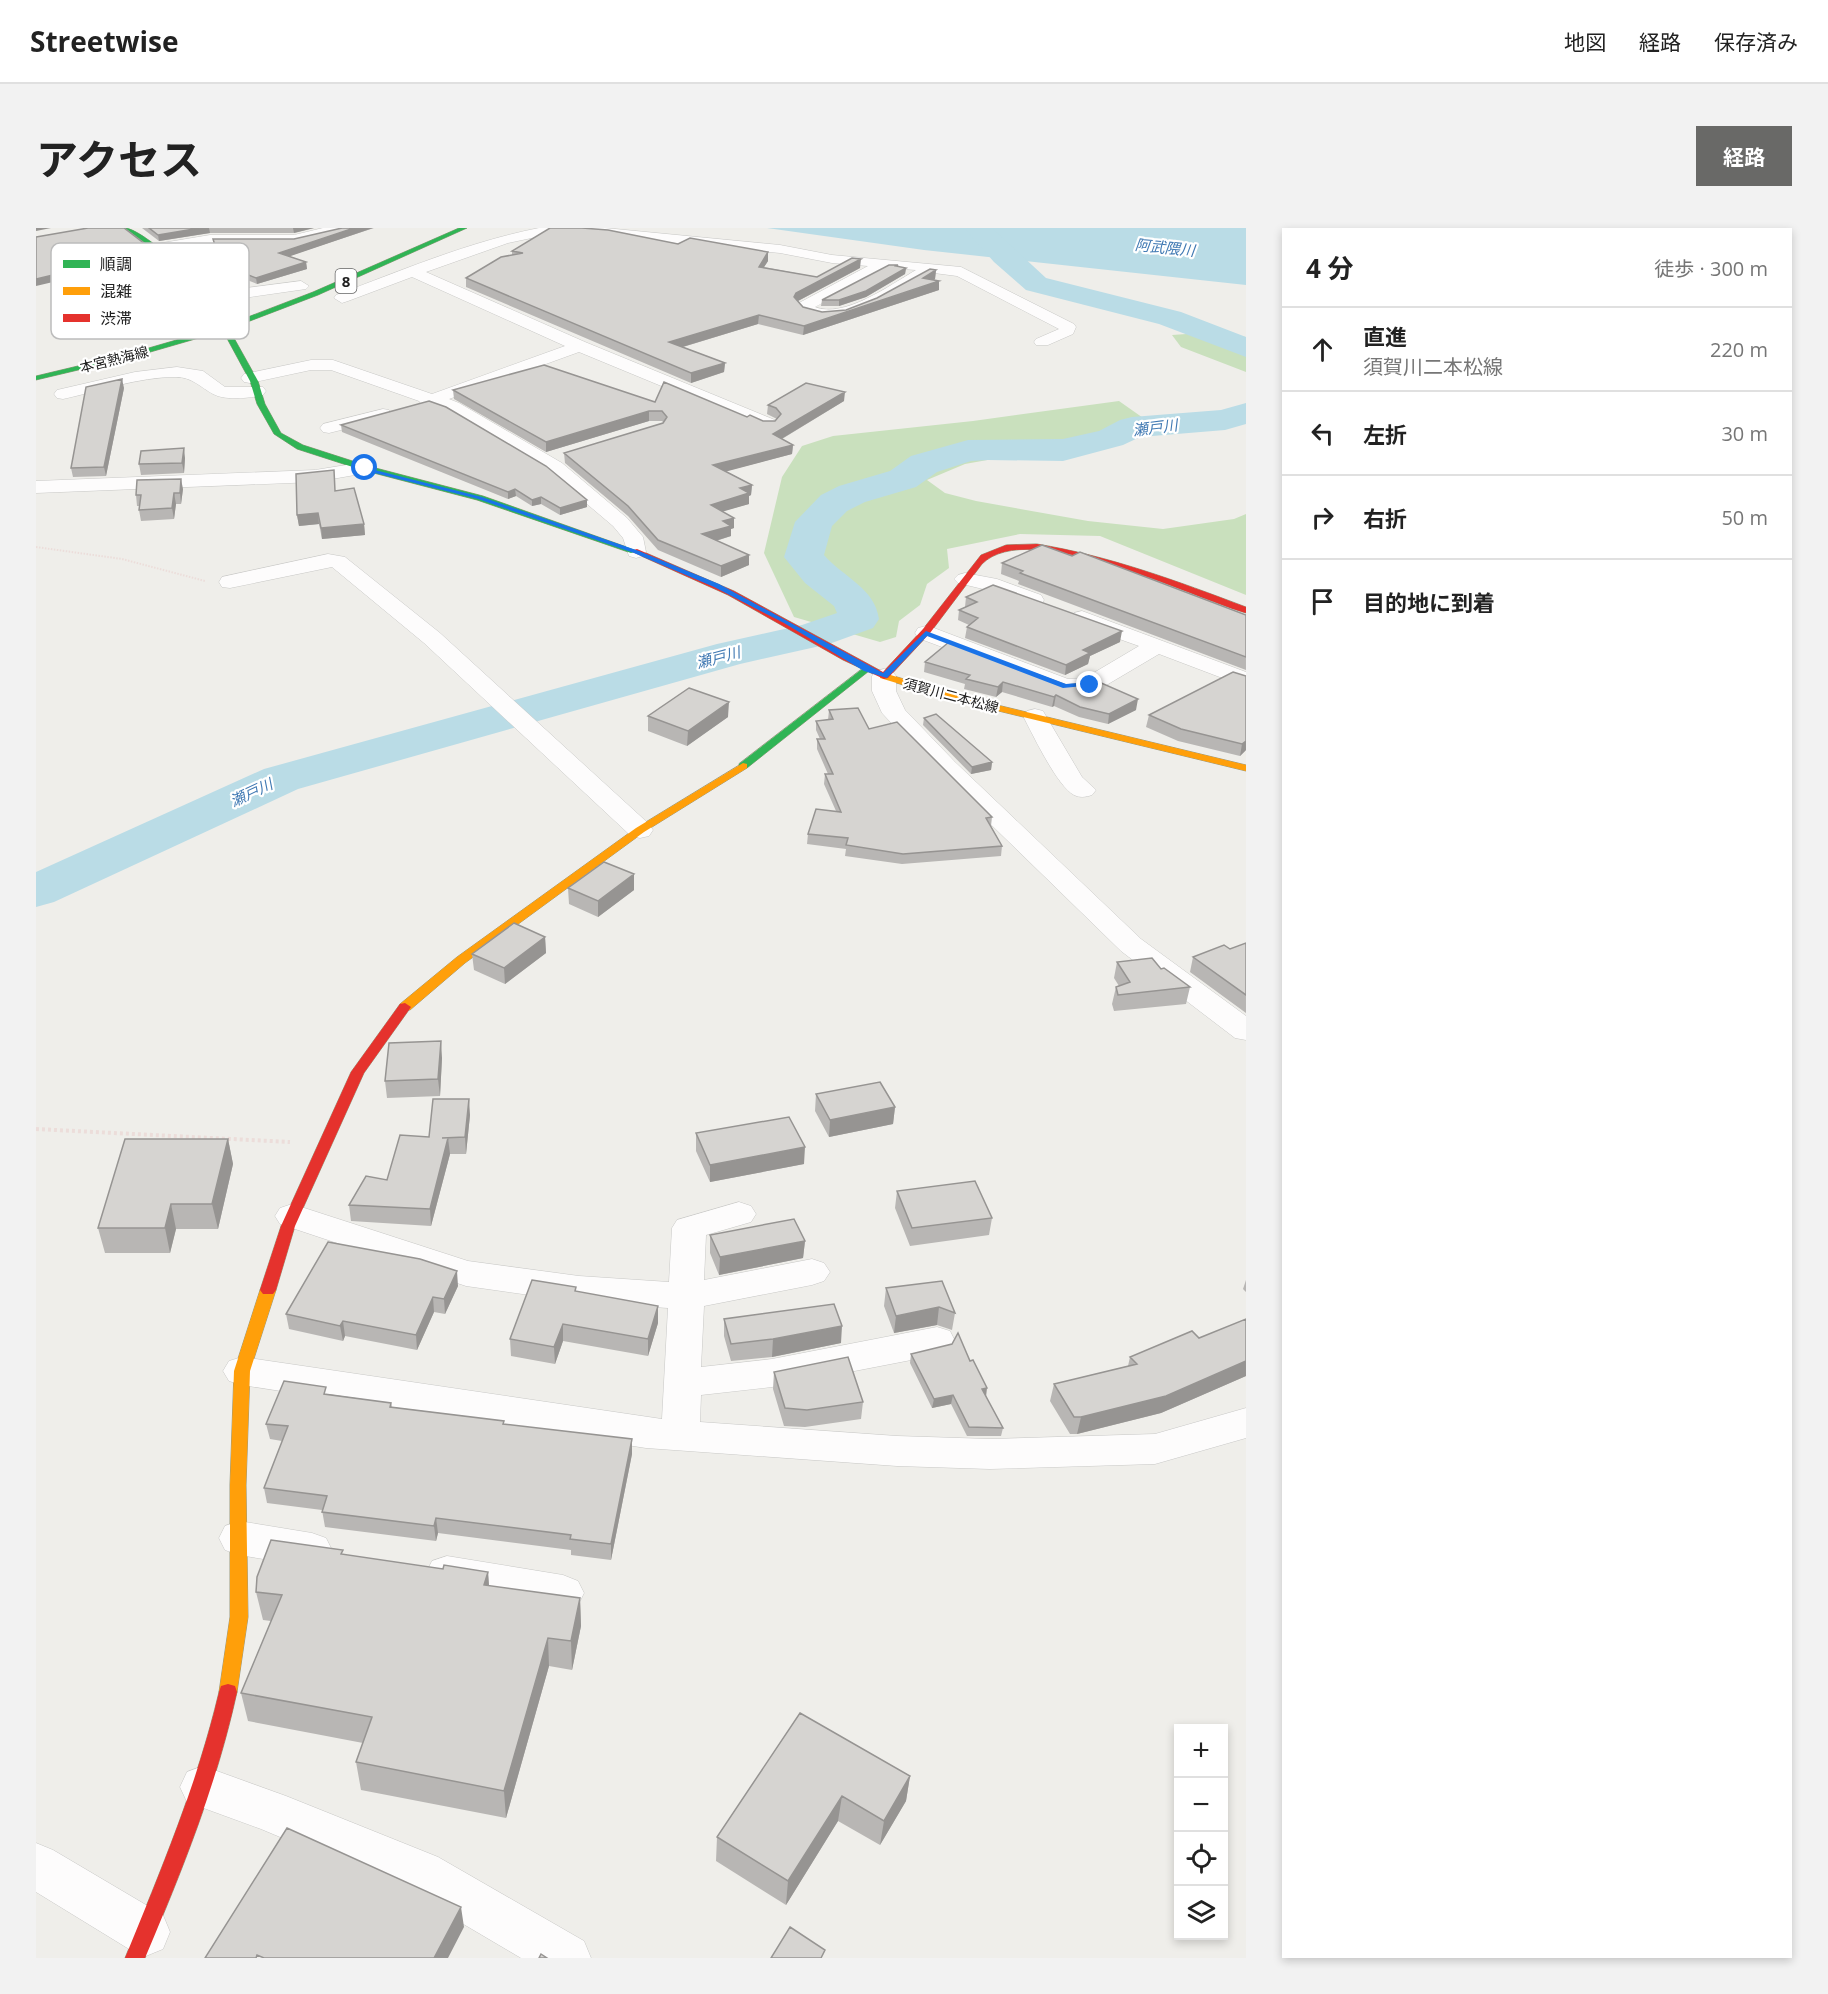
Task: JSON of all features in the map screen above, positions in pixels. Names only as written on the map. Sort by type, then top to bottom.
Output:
[{"type":"main road","points":[[128,228],[149,243]]},
{"type":"main road","name":"本宮熱海線","points":[[249,319],[339,284],[464,228]]},
{"type":"main road","name":"本宮熱海線","points":[[36,378],[122,358],[187,339]]},
{"type":"main road","name":"須賀川二本松線","points":[[231,339],[261,404],[278,434],[300,447],[365,468],[480,498],[636,552],[717,586],[875,673],[957,698],[1246,768]]},
{"type":"main road","points":[[140,1945],[188,1833],[214,1755],[223,1713],[239,1617],[242,1371],[292,1216],[358,1072],[401,1010],[461,960],[640,830],[726,778],[810,715],[875,673],[926,633],[984,557],[993,552],[1014,547],[1049,547],[1118,566],[1246,610]]},
{"type":"street","points":[[290,228],[313,236]]},
{"type":"street","points":[[186,243],[210,239],[269,241],[313,236],[342,228]]},
{"type":"street","points":[[342,298],[505,239],[560,228],[780,249],[832,259],[931,268],[971,275],[1068,327],[1067,331],[1042,342]]},
{"type":"street","points":[[442,237],[481,247]]},
{"type":"street","points":[[886,263],[803,307],[828,316],[836,315],[931,268]]},
{"type":"street","points":[[412,271],[579,346],[769,424]]},
{"type":"street","points":[[249,293],[301,286]]},
{"type":"street","points":[[329,428],[365,420],[432,399],[579,346]]},
{"type":"street","points":[[63,394],[135,377],[177,372],[197,375],[221,392],[254,385],[311,366],[333,365],[432,399],[482,422],[546,460],[620,522],[633,537],[636,552]]},
{"type":"street","points":[[546,460],[568,453]]},
{"type":"street","points":[[36,487],[315,476],[365,468]]},
{"type":"street","points":[[230,582],[328,560],[338,561],[432,638],[640,830]]},
{"type":"street","points":[[966,579],[988,584],[1058,609],[1246,680]]},
{"type":"street","points":[[926,633],[1065,686],[1090,685],[1157,645]]},
{"type":"street","points":[[875,673],[894,712],[955,775],[1131,945],[1246,1031]]},
{"type":"street","points":[[1035,716],[1072,781],[1083,790]]},
{"type":"street","points":[[680,1436],[689,1228],[739,1214]]},
{"type":"street","points":[[292,1216],[466,1273],[579,1289],[686,1296],[812,1272]]},
{"type":"street","points":[[682,1383],[772,1373],[937,1341]]},
{"type":"street","points":[[242,1371],[634,1431],[897,1451],[990,1454],[1155,1449],[1246,1423]]},
{"type":"street","points":[[239,1538],[353,1557]]},
{"type":"street","points":[[411,1567],[563,1593]]},
{"type":"street","points":[[203,1787],[270,1811],[421,1874],[567,1958]]},
{"type":"street","points":[[36,1866],[140,1945]]},
{"type":"path","points":[[36,547],[103,554],[213,584],[230,582]]},
{"type":"path","points":[[36,1129],[324,1144]]},
{"type":"green space","points":[[1215,332],[1246,337],[1246,372],[1181,347],[1172,335]]},
{"type":"green space","points":[[1119,401],[1146,420],[1060,447],[965,464],[927,480],[945,493],[976,501],[1088,521],[1163,529],[1234,519],[1246,514],[1246,595],[1100,536],[1020,534],[947,549],[949,568],[927,584],[920,605],[899,621],[896,637],[880,642],[794,617],[764,553],[782,477],[802,446],[833,436],[973,421]]},
{"type":"water","name":"阿武隈川","points":[[767,228],[1246,228],[1246,285],[924,250]]},
{"type":"building","points":[[88,228],[124,228],[144,243],[51,243],[51,275],[36,279],[36,237]]},
{"type":"building","points":[[149,228],[200,228],[158,235]]},
{"type":"building","points":[[342,228],[354,228],[279,253],[306,262],[256,278],[249,275],[249,243],[214,243],[213,239],[294,239]]},
{"type":"building","points":[[550,228],[608,230],[678,244],[690,238],[768,252],[759,267],[817,277],[852,258],[861,259],[796,293],[794,297],[803,307],[822,312],[846,310],[877,298],[930,269],[936,270],[923,278],[939,281],[804,326],[759,315],[669,342],[725,363],[691,373],[466,278],[501,257],[523,253],[512,251]]},
{"type":"building","points":[[889,265],[906,268],[866,291],[839,300],[822,300]]},
{"type":"building","points":[[544,365],[655,402],[664,382],[747,417],[750,415],[763,421],[775,421],[781,414],[776,408],[768,405],[806,383],[845,392],[773,434],[793,445],[713,465],[752,485],[740,488],[749,493],[711,505],[734,518],[723,521],[731,526],[702,534],[749,555],[721,566],[658,540],[628,506],[564,453],[663,423],[667,417],[662,411],[649,411],[546,442],[453,390]]},
{"type":"building","points":[[122,379],[104,467],[71,468],[86,387]]},
{"type":"building","points":[[429,401],[446,407],[546,466],[587,500],[560,508],[541,497],[532,500],[515,489],[508,492],[341,425]]},
{"type":"building","points":[[184,448],[182,463],[139,464],[141,451]]},
{"type":"building","points":[[334,470],[335,491],[354,488],[364,524],[321,528],[318,513],[297,515],[296,474]]},
{"type":"building","points":[[181,479],[180,493],[174,493],[172,508],[139,510],[141,495],[136,495],[137,480]]},
{"type":"building","points":[[1042,545],[1072,556],[1080,552],[1246,615],[1246,657],[1020,573],[1023,571],[1002,563]]},
{"type":"building","points":[[993,585],[1122,631],[1083,650],[1090,653],[1066,665],[967,627],[978,618],[959,610],[977,602],[966,597]]},
{"type":"building","points":[[949,642],[1066,685],[1099,682],[1138,699],[1109,714],[1080,707],[1056,695],[1054,697],[1003,682],[998,687],[966,679],[970,675],[925,662]]},
{"type":"building","points":[[1233,672],[1246,676],[1246,741],[1242,744],[1181,729],[1149,715]]},
{"type":"building","points":[[689,688],[729,702],[688,731],[648,716]]},
{"type":"building","points":[[858,708],[869,729],[897,722],[992,817],[986,818],[1002,846],[903,854],[846,845],[848,838],[808,834],[816,809],[841,812],[825,774],[833,774],[817,739],[825,739],[816,721],[833,719],[829,710]]},
{"type":"building","points":[[936,714],[992,762],[972,767],[924,718]]},
{"type":"building","points":[[604,862],[634,874],[598,901],[568,888]]},
{"type":"building","points":[[514,923],[545,937],[504,968],[472,954]]},
{"type":"building","points":[[1246,943],[1246,995],[1193,957],[1224,945],[1230,949]]},
{"type":"building","points":[[1152,958],[1161,969],[1164,968],[1190,987],[1118,995],[1116,987],[1130,982],[1117,962]]},
{"type":"building","points":[[441,1041],[438,1079],[385,1081],[389,1043]]},
{"type":"building","points":[[880,1082],[895,1107],[830,1120],[816,1094]]},
{"type":"building","points":[[433,1099],[469,1099],[465,1137],[442,1138],[448,1138],[430,1209],[349,1205],[366,1176],[387,1180],[400,1135],[429,1137]]},
{"type":"building","points":[[789,1117],[805,1147],[710,1165],[696,1133]]},
{"type":"building","points":[[125,1139],[228,1139],[212,1204],[171,1204],[165,1228],[98,1228]]},
{"type":"building","points":[[975,1181],[992,1218],[912,1228],[897,1191]]},
{"type":"building","points":[[794,1219],[805,1241],[720,1257],[710,1235]]},
{"type":"building","points":[[328,1242],[420,1259],[457,1271],[444,1299],[433,1297],[416,1335],[343,1321],[340,1326],[286,1314]]},
{"type":"building","points":[[532,1280],[576,1287],[575,1291],[658,1306],[648,1339],[563,1324],[554,1347],[510,1339]]},
{"type":"building","points":[[942,1281],[955,1313],[939,1307],[896,1316],[886,1288]]},
{"type":"building","points":[[834,1304],[842,1326],[773,1339],[731,1344],[724,1319]]},
{"type":"building","points":[[1246,1319],[1246,1361],[1166,1396],[1074,1417],[1054,1384],[1137,1364],[1130,1357],[1192,1331],[1199,1338]]},
{"type":"building","points":[[958,1333],[970,1361],[973,1360],[987,1388],[982,1389],[1003,1428],[969,1427],[953,1395],[934,1399],[911,1354],[952,1344]]},
{"type":"building","points":[[848,1357],[863,1402],[807,1410],[785,1408],[774,1372]]},
{"type":"building","points":[[284,1381],[326,1387],[324,1394],[391,1403],[390,1407],[504,1421],[503,1424],[632,1439],[611,1544],[570,1539],[571,1535],[436,1518],[434,1526],[322,1512],[327,1496],[264,1488],[288,1426],[266,1424]]},
{"type":"building","points":[[271,1540],[343,1550],[341,1554],[443,1569],[444,1565],[488,1572],[484,1585],[580,1598],[571,1641],[548,1638],[504,1791],[356,1762],[372,1717],[241,1693],[282,1595],[256,1592],[257,1577]]},
{"type":"building","points":[[800,1713],[910,1776],[884,1821],[842,1796],[788,1881],[717,1837]]},
{"type":"building","points":[[287,1828],[461,1907],[434,1958],[264,1958],[257,1955],[256,1958],[205,1958]]},
{"type":"building","points":[[790,1927],[825,1950],[821,1958],[771,1958]]},
{"type":"waterway","name":"瀬戸川","points":[[977,228],[1036,284],[1170,318],[1246,348]]},
{"type":"waterway","name":"瀬戸川","points":[[36,891],[281,779],[732,653],[814,635],[858,619],[857,611],[850,599],[819,574],[804,557],[814,522],[834,503],[852,494],[903,479],[924,464],[968,451],[1063,450],[1111,438],[1132,427],[1225,420],[1246,413]]},
{"type":"traffic: fast","points":[[128,228],[148,243]]},
{"type":"traffic: fast","points":[[249,319],[316,293],[464,228]]},
{"type":"traffic: fast","points":[[36,378],[191,339]]},
{"type":"traffic: fast","points":[[231,339],[254,381],[261,404],[278,434],[300,447],[365,468],[480,498],[634,551]]},
{"type":"traffic: fast","points":[[743,766],[866,669]]},
{"type":"traffic: slow","points":[[884,676],[957,698],[1246,768]]},
{"type":"traffic: slow","points":[[405,1007],[461,960],[640,830],[743,766]]},
{"type":"traffic: slow","points":[[228,1692],[239,1617],[238,1485],[242,1371],[268,1290]]},
{"type":"traffic: jam","points":[[884,676],[926,631],[979,562],[984,557],[1006,548],[1037,547],[1113,563],[1246,610]]},
{"type":"traffic: jam","points":[[634,551],[731,593],[847,658],[884,676]]},
{"type":"traffic: jam","points":[[268,1290],[288,1226],[358,1072],[405,1007]]},
{"type":"traffic: jam","points":[[135,1958],[176,1860],[200,1794],[211,1761],[228,1692]]},
{"type":"route","points":[[365,468],[480,498],[636,552],[717,586],[786,622],[867,669],[884,676],[926,633],[1065,686],[1090,685]]}]
